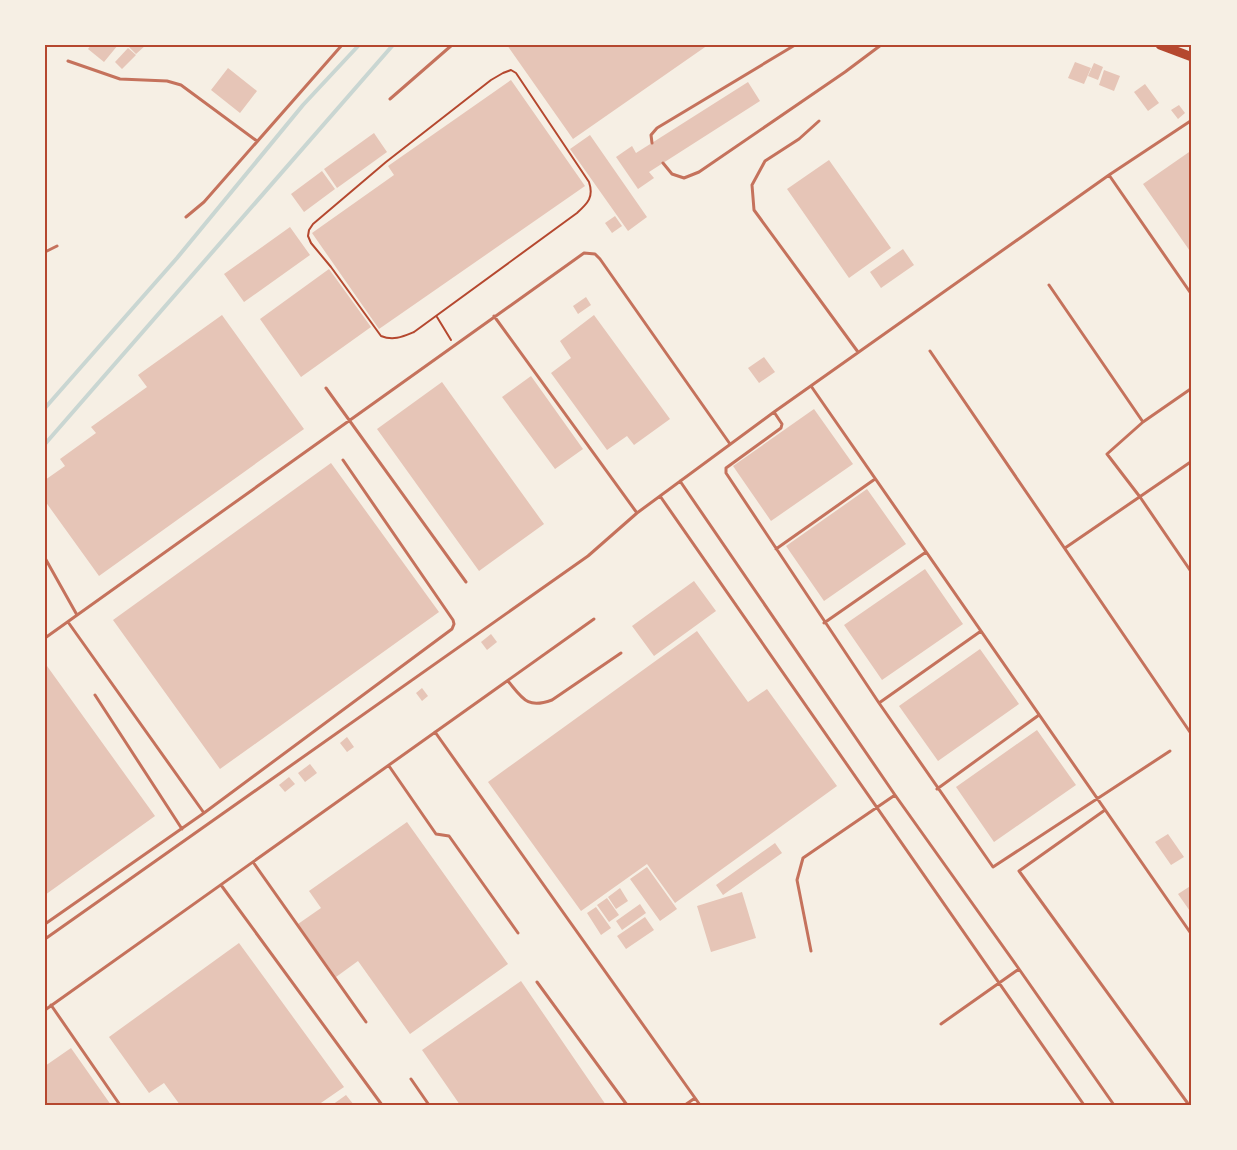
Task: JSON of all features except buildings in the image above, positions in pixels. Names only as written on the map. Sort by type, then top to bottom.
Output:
[{"type":"highway","points":[[1160,45],[1192,57]]},
{"type":"lane","points":[[186,217],[204,202],[342,45]]},
{"type":"lane","points":[[390,99],[452,45]]},
{"type":"lane","points":[[652,143],[651,135],[657,128],[795,45]]},
{"type":"lane","points":[[663,163],[672,174],[684,178],[699,172],[881,45]]},
{"type":"lane","points":[[68,60],[120,78],[167,81],[181,85],[257,141]]},
{"type":"lane","points":[[45,939],[588,556],[636,513],[858,352],[1109,175],[1192,120]]},
{"type":"lane","points":[[819,121],[799,139],[765,161],[752,185],[754,210],[858,352]]},
{"type":"lane","points":[[1109,175],[1192,295]]},
{"type":"lane","points":[[45,252],[57,246]]},
{"type":"lane","points":[[45,638],[584,253],[595,254],[600,259],[730,444]]},
{"type":"lane","points":[[1049,285],[1143,422]]},
{"type":"lane","points":[[494,316],[636,513]]},
{"type":"lane","points":[[930,351],[1192,735]]},
{"type":"lane","points":[[811,386],[1192,935]]},
{"type":"lane","points":[[326,388],[466,582]]},
{"type":"lane","points":[[1192,388],[1143,422],[1107,454],[1140,497],[1192,573]]},
{"type":"lane","points":[[774,412],[782,424],[781,428],[726,468],[726,473],[824,623],[993,867],[1170,752]]},
{"type":"lane","points":[[45,924],[182,829],[452,629],[453,620],[344,460]]},
{"type":"lane","points":[[1064,548],[1192,461]]},
{"type":"lane","points":[[776,549],[875,479]]},
{"type":"lane","points":[[680,481],[895,795],[1114,1105]]},
{"type":"lane","points":[[660,496],[1084,1105]]},
{"type":"lane","points":[[824,623],[926,552]]},
{"type":"lane","points":[[45,558],[77,615]]},
{"type":"lane","points":[[45,1010],[594,619]]},
{"type":"lane","points":[[68,622],[204,813]]},
{"type":"lane","points":[[879,703],[981,631]]},
{"type":"lane","points":[[508,681],[526,701],[541,704],[552,700],[621,653]]},
{"type":"lane","points":[[94,695],[182,829]]},
{"type":"lane","points":[[937,789],[1039,715]]},
{"type":"lane","points":[[435,732],[700,1105]]},
{"type":"lane","points":[[389,766],[436,834],[448,836],[518,933]]},
{"type":"lane","points":[[811,951],[797,880],[804,858],[895,795]]},
{"type":"lane","points":[[1105,810],[1018,871],[1189,1105]]},
{"type":"lane","points":[[252,862],[366,1022]]},
{"type":"lane","points":[[221,885],[382,1105]]},
{"type":"lane","points":[[941,1024],[1019,969]]},
{"type":"lane","points":[[537,982],[627,1105]]},
{"type":"lane","points":[[51,1005],[120,1105]]},
{"type":"lane","points":[[411,1079],[429,1105]]},
{"type":"lane","points":[[685,1105],[695,1098]]},
{"type":"path","points":[[511,70],[516,73],[589,182],[592,190],[591,197],[578,213],[437,316],[414,332],[398,339],[387,339],[381,336],[311,243],[308,236],[309,230],[313,224],[386,162],[491,80],[511,70]]},
{"type":"path","points":[[437,316],[453,345]]},
{"type":"waterway","points":[[45,408],[177,258],[303,105],[359,45]]},
{"type":"waterway","points":[[45,444],[393,45]]}]
